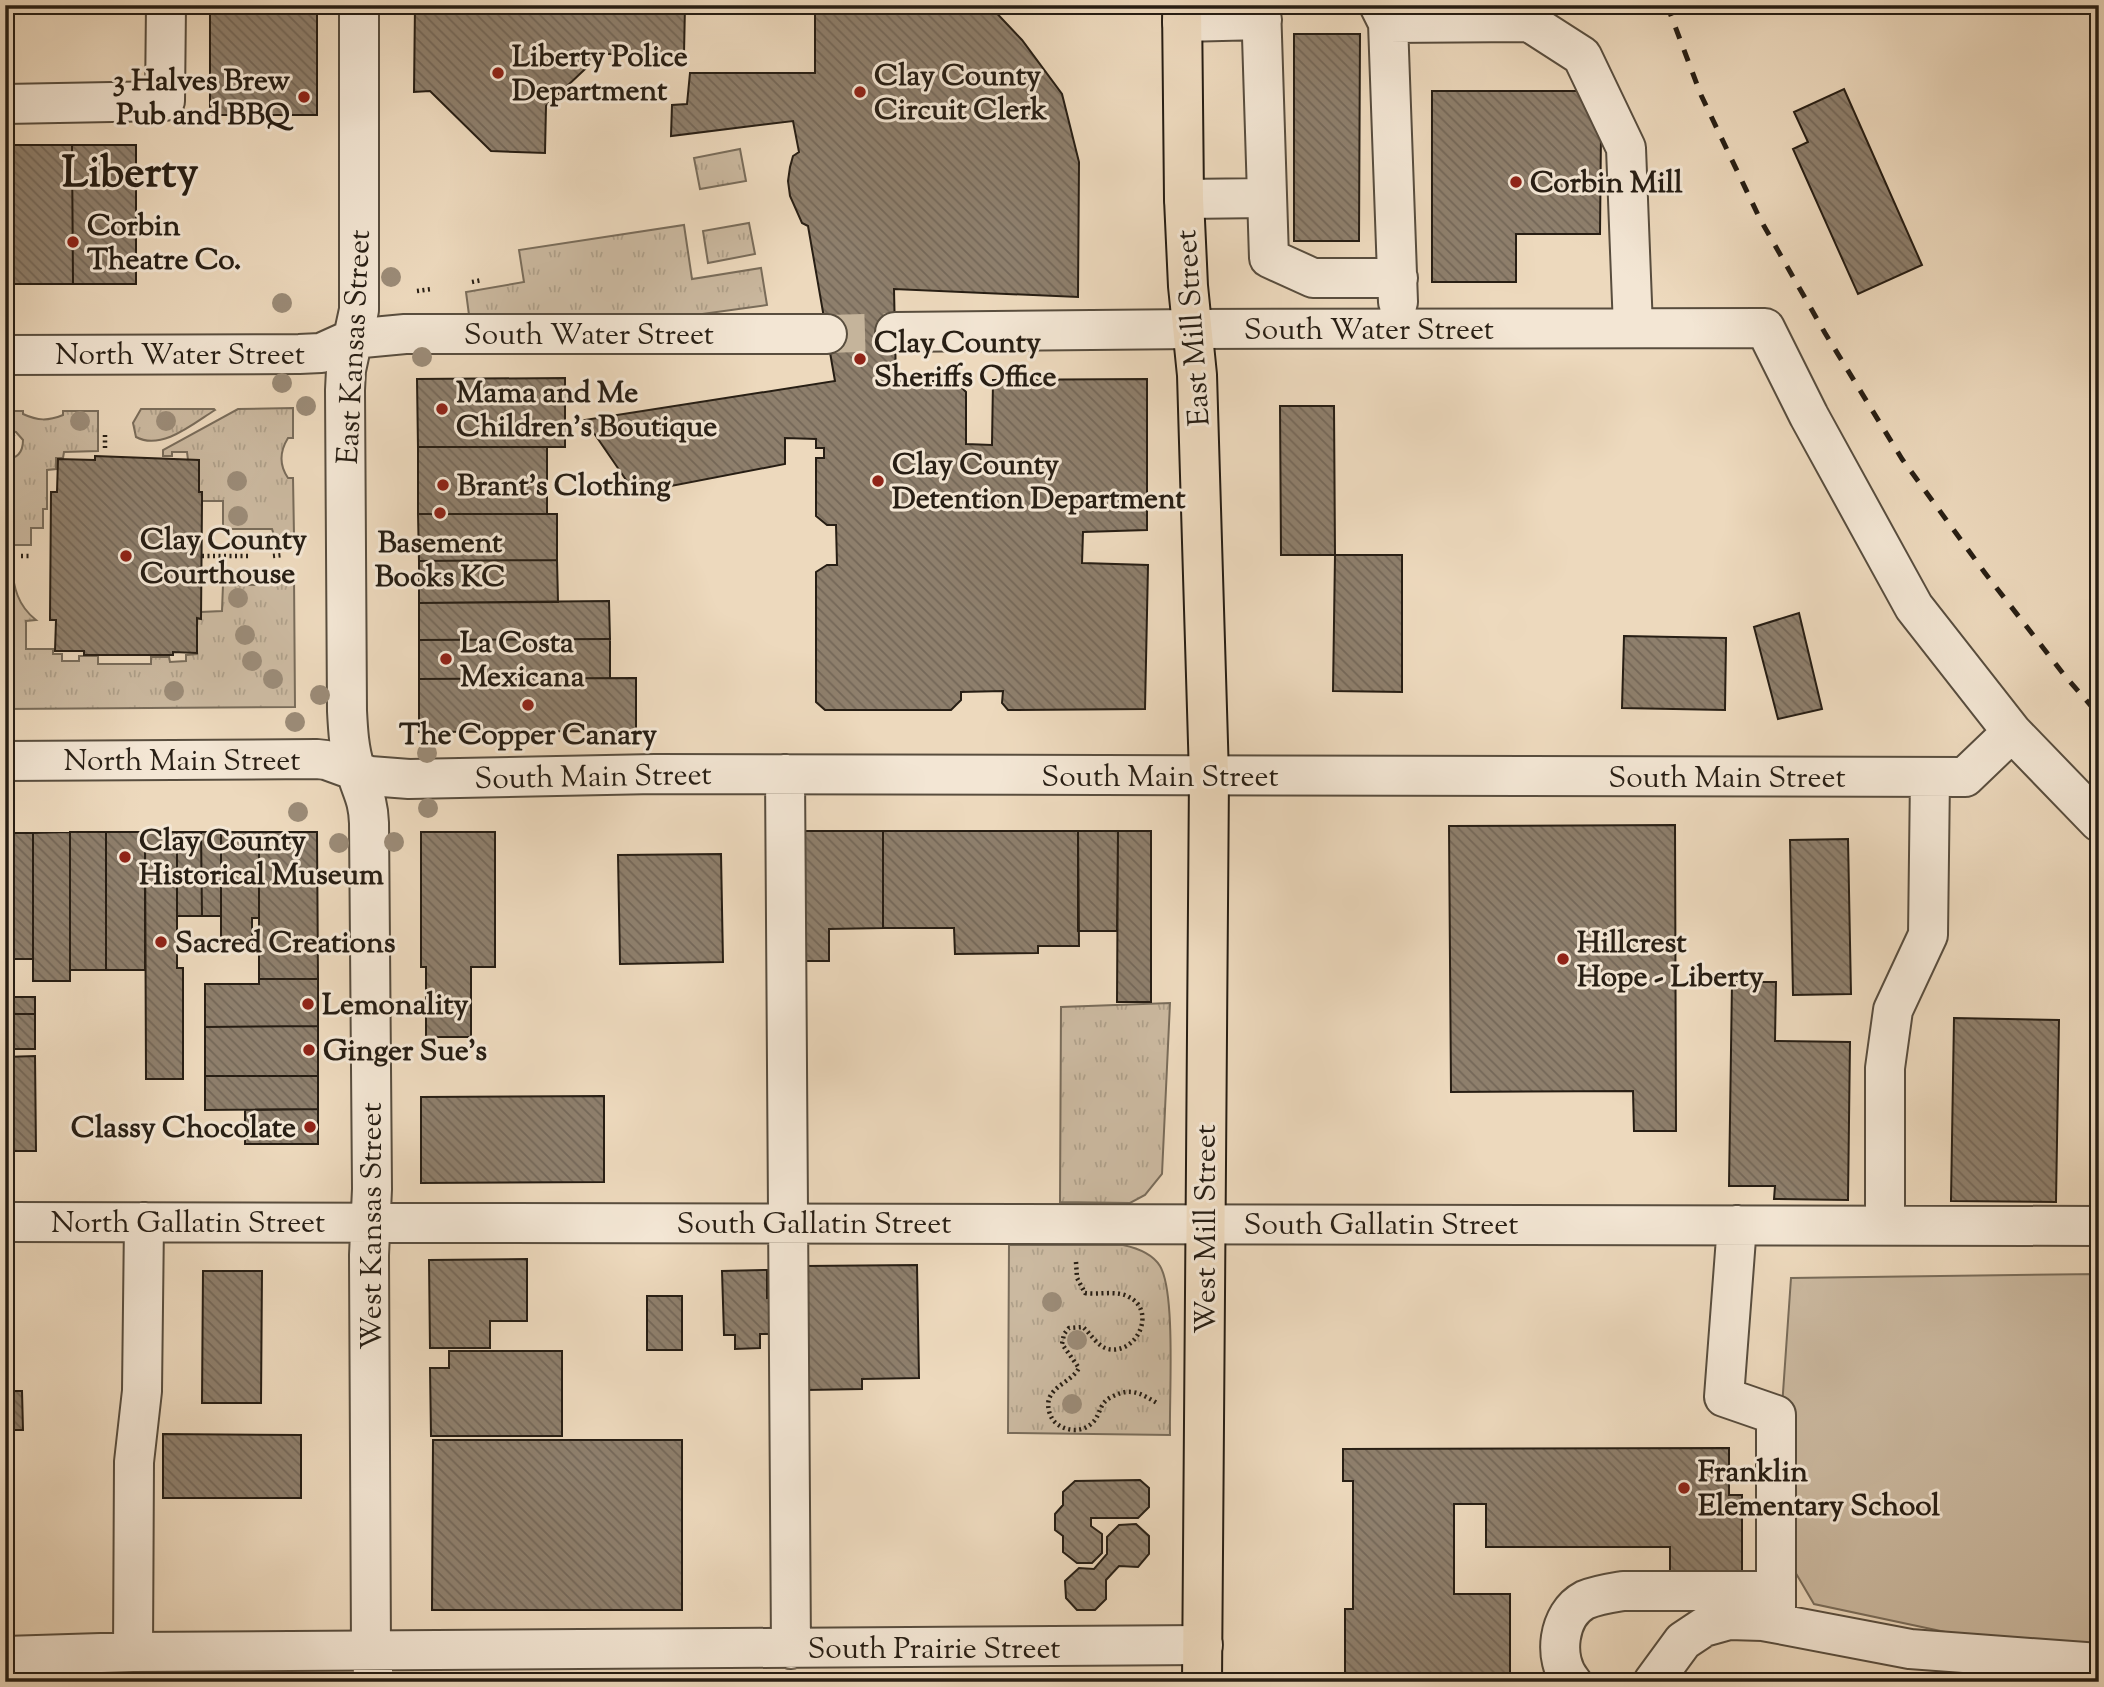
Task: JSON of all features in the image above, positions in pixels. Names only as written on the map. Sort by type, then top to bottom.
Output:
[{"type":"main road","name":"East Mill Street","points":[[1182,14],[1184,199],[1188,286],[1197,375],[1209,776]]},
{"type":"main road","name":"West Mill Street","points":[[1202,1663],[1209,776]]},
{"type":"street","points":[[5,104],[165,101],[166,5]]},
{"type":"street","name":"East Kansas Street","points":[[356,772],[351,754],[347,711],[345,390],[359,310],[359,5]]},
{"type":"street","points":[[1182,14],[1261,13],[1269,258],[1313,278],[1398,278]]},
{"type":"street","points":[[1400,329],[1384,14],[1530,22],[1582,56],[1626,148],[1633,328]]},
{"type":"street","points":[[1184,199],[1267,198]]},
{"type":"street","name":"South Water Street","points":[[895,332],[1765,328],[1809,415],[1914,607],[2012,732]]},
{"type":"street","name":"South Water Street","points":[[352,339],[405,334],[827,334]]},
{"type":"street","name":"North Water Street","points":[[5,355],[321,353],[352,339]]},
{"type":"street","points":[[1885,1225],[1885,1068],[1893,1010],[1928,935],[1947,777],[2012,732],[2099,822]]},
{"type":"street","name":"North Main Street","points":[[5,761],[317,759],[356,772]]},
{"type":"street","name":"South Main Street","points":[[356,772],[370,776],[409,779],[654,774],[1947,777]]},
{"type":"street","name":"West Kansas Street","points":[[356,772],[365,791],[369,816],[372,1666]]},
{"type":"street","points":[[785,774],[791,1649]]},
{"type":"street","name":"North Gallatin Street","points":[[5,1222],[370,1222]]},
{"type":"street","points":[[133,1652],[134,1462],[142,1391],[144,1222]]},
{"type":"street","name":"South Gallatin Street","points":[[370,1222],[2099,1226]]},
{"type":"street","points":[[1737,1225],[1724,1397],[1776,1415],[1776,1607]]},
{"type":"street","points":[[1572,1682],[1560,1652],[1562,1628],[1572,1611],[1585,1601],[1603,1594],[1623,1591],[1776,1607],[1910,1649],[2099,1663]]},
{"type":"street","points":[[1653,1682],[1683,1641],[1704,1627],[1776,1607]]},
{"type":"street","name":"South Prairie Street","points":[[5,1656],[133,1652],[372,1666],[791,1649],[1202,1663]]},
{"type":"path","points":[[472,282],[482,280]]},
{"type":"path","points":[[417,291],[431,289]]},
{"type":"path","points":[[5,441],[13,434]]},
{"type":"path","points":[[105,435],[105,450]]},
{"type":"path","points":[[5,448],[12,454]]},
{"type":"path","points":[[273,556],[282,555]]},
{"type":"path","points":[[22,556],[33,556]]},
{"type":"path","points":[[202,556],[250,556]]},
{"type":"path","points":[[1076,1256],[1077,1278],[1085,1293],[1125,1294],[1138,1306],[1143,1322],[1141,1331],[1134,1339],[1118,1348],[1108,1349],[1083,1327],[1069,1328],[1064,1334],[1062,1344],[1079,1368],[1049,1399],[1048,1409],[1052,1419],[1060,1427],[1083,1429],[1092,1423],[1103,1404],[1112,1396],[1125,1392],[1137,1392],[1157,1403]]},
{"type":"green space","points":[[740,149],[746,181],[700,189],[694,158]]},
{"type":"green space","points":[[749,223],[755,254],[708,263],[703,231]]},
{"type":"green space","points":[[684,225],[692,279],[761,268],[767,305],[695,315],[469,315],[466,292],[524,282],[519,250]]},
{"type":"green space","points":[[293,408],[293,438],[288,438],[282,458],[285,473],[288,478],[293,478],[294,535],[274,535],[272,529],[223,529],[223,501],[202,501],[202,493],[199,492],[199,460],[188,460],[187,452],[172,452],[172,456],[163,456],[163,450],[238,409]]},
{"type":"green space","points":[[141,409],[215,410],[177,434],[156,441],[136,437],[133,423]]},
{"type":"green space","points":[[5,411],[23,411],[23,414],[28,416],[43,419],[63,415],[63,411],[98,411],[98,451],[64,452],[63,458],[56,458],[56,469],[47,470],[47,509],[43,509],[43,528],[31,528],[31,545],[13,545],[8,550],[5,550],[5,459],[19,454],[23,440],[16,432],[5,430]]},
{"type":"green space","points":[[5,563],[12,565],[18,596],[25,609],[36,620],[26,621],[26,649],[53,649],[53,654],[62,654],[62,661],[79,661],[79,656],[98,656],[98,664],[151,664],[151,657],[169,657],[170,662],[186,661],[186,655],[197,654],[197,618],[201,619],[201,612],[222,611],[223,584],[254,585],[271,582],[273,576],[294,576],[295,707],[5,709]]},
{"type":"green space","points":[[1170,1003],[1162,1174],[1145,1195],[1130,1203],[1060,1202],[1061,1007]]},
{"type":"green space","points":[[1009,1245],[1123,1245],[1144,1252],[1157,1261],[1165,1280],[1170,1322],[1170,1435],[1008,1433]]},
{"type":"green space","points":[[2099,1274],[2099,1645],[1950,1633],[1814,1604],[1791,1565],[1776,1493],[1791,1278]]},
{"type":"building","points":[[210,5],[317,5],[317,115],[210,115]]},
{"type":"building","name":"Liberty Police Department","points":[[415,5],[685,5],[684,54],[601,54],[546,106],[545,153],[491,151],[430,91],[414,92]]},
{"type":"building","points":[[815,5],[989,5],[1022,40],[1062,94],[1079,162],[1078,297],[894,289],[896,381],[955,381],[966,392],[966,444],[992,445],[993,380],[1147,379],[1147,530],[1083,532],[1082,563],[1148,565],[1145,709],[1008,710],[1002,703],[1003,691],[961,692],[961,700],[951,710],[825,710],[816,702],[816,572],[827,565],[837,565],[836,525],[827,525],[816,516],[816,458],[824,458],[824,448],[816,448],[816,439],[785,438],[785,464],[635,493],[585,420],[835,381],[808,226],[802,223],[790,196],[790,167],[793,156],[799,152],[793,121],[671,136],[672,105],[687,104],[690,73],[815,73]]},
{"type":"building","points":[[1294,34],[1360,34],[1359,241],[1294,241]]},
{"type":"building","points":[[1844,89],[1922,265],[1858,294],[1793,149],[1808,142],[1794,112]]},
{"type":"building","name":"Corbin Mill","points":[[1432,91],[1583,91],[1601,131],[1600,234],[1516,234],[1516,282],[1432,282]]},
{"type":"building","points":[[5,145],[72,145],[73,284],[5,284]]},
{"type":"building","points":[[72,145],[136,145],[136,284],[73,284]]},
{"type":"building","points":[[565,378],[565,447],[418,447],[417,379]]},
{"type":"building","points":[[1280,406],[1334,406],[1335,555],[1281,555]]},
{"type":"building","points":[[418,447],[547,447],[547,514],[418,514]]},
{"type":"building","name":"Clay County Courthouse","points":[[95,456],[199,460],[199,492],[202,492],[201,619],[197,618],[197,653],[84,655],[84,651],[55,651],[56,620],[50,620],[51,492],[57,492],[58,459],[95,460]]},
{"type":"building","points":[[418,514],[557,514],[557,560],[419,561]]},
{"type":"building","points":[[1335,555],[1402,555],[1402,692],[1333,691]]},
{"type":"building","points":[[557,560],[558,602],[419,603],[419,561]]},
{"type":"building","points":[[609,601],[610,639],[419,640],[419,603]]},
{"type":"building","points":[[1799,613],[1822,709],[1778,719],[1754,627]]},
{"type":"building","points":[[1624,636],[1726,638],[1725,710],[1622,708]]},
{"type":"building","points":[[610,639],[610,678],[419,679],[419,640]]},
{"type":"building","name":"The Copper Canary","points":[[636,678],[636,731],[419,732],[419,679]]},
{"type":"building","name":"Hillcrest Hope - Liberty","points":[[1675,825],[1676,1131],[1634,1131],[1633,1091],[1451,1092],[1449,826]]},
{"type":"building","points":[[801,831],[883,831],[883,928],[829,929],[829,961],[801,961]]},
{"type":"building","points":[[883,831],[1078,831],[1079,946],[1038,946],[1038,953],[955,954],[954,928],[883,928]]},
{"type":"building","points":[[1078,831],[1118,831],[1117,931],[1078,931]]},
{"type":"building","points":[[1118,831],[1151,831],[1151,1002],[1117,1002]]},
{"type":"building","points":[[70,832],[70,981],[33,981],[33,833]]},
{"type":"building","points":[[70,832],[106,832],[106,970],[70,970]]},
{"type":"building","points":[[106,832],[145,832],[145,970],[106,970]]},
{"type":"building","name":"Sacred Creations","points":[[145,832],[177,832],[177,968],[183,968],[183,1079],[146,1079]]},
{"type":"building","points":[[177,832],[201,832],[202,916],[177,916]]},
{"type":"building","points":[[201,832],[221,832],[221,916],[202,916]]},
{"type":"building","points":[[221,832],[259,832],[259,918],[252,918],[252,945],[221,945]]},
{"type":"building","points":[[259,832],[317,832],[318,979],[259,979]]},
{"type":"building","points":[[421,832],[495,832],[495,967],[471,967],[471,1037],[426,1037],[426,967],[421,967]]},
{"type":"building","points":[[5,833],[33,833],[33,959],[5,959]]},
{"type":"building","points":[[1848,839],[1851,994],[1793,995],[1790,840]]},
{"type":"building","points":[[721,854],[723,962],[620,964],[618,855]]},
{"type":"building","points":[[259,979],[318,979],[318,1026],[205,1027],[205,984],[259,984]]},
{"type":"building","points":[[1732,982],[1776,982],[1775,1041],[1850,1042],[1848,1200],[1774,1199],[1775,1186],[1729,1186]]},
{"type":"building","points":[[5,997],[35,997],[35,1014],[5,1014]]},
{"type":"building","points":[[5,1014],[35,1014],[35,1049],[5,1049]]},
{"type":"building","points":[[1954,1018],[2059,1020],[2056,1202],[1951,1201]]},
{"type":"building","points":[[318,1026],[318,1076],[205,1076],[205,1027]]},
{"type":"building","points":[[35,1056],[36,1151],[5,1151],[5,1057]]},
{"type":"building","points":[[205,1076],[318,1076],[318,1109],[205,1110]]},
{"type":"building","points":[[604,1096],[604,1182],[421,1183],[421,1097]]},
{"type":"building","points":[[318,1109],[318,1144],[245,1144],[245,1110]]},
{"type":"building","points":[[527,1259],[527,1321],[490,1321],[490,1348],[430,1348],[429,1260]]},
{"type":"building","points":[[917,1265],[919,1378],[862,1379],[862,1389],[807,1390],[805,1266]]},
{"type":"building","points":[[767,1270],[767,1298],[775,1297],[775,1334],[760,1334],[760,1348],[735,1349],[735,1335],[724,1335],[722,1271]]},
{"type":"building","points":[[203,1271],[262,1271],[261,1403],[202,1403]]},
{"type":"building","points":[[647,1296],[682,1296],[682,1350],[647,1350]]},
{"type":"building","points":[[449,1351],[562,1351],[562,1436],[431,1436],[430,1368],[449,1368]]},
{"type":"building","points":[[5,1391],[22,1391],[23,1430],[5,1430]]},
{"type":"building","points":[[163,1434],[301,1435],[301,1498],[163,1498]]},
{"type":"building","points":[[433,1440],[682,1440],[682,1610],[432,1610]]},
{"type":"building","name":"Franklin Elementary School","points":[[1729,1448],[1729,1495],[1742,1495],[1742,1575],[1670,1575],[1670,1547],[1486,1547],[1486,1504],[1454,1504],[1454,1594],[1510,1594],[1510,1682],[1345,1682],[1345,1609],[1353,1609],[1353,1481],[1343,1481],[1343,1449]]},
{"type":"building","points":[[1140,1480],[1149,1488],[1149,1507],[1138,1518],[1091,1518],[1091,1526],[1102,1534],[1102,1553],[1092,1563],[1077,1563],[1063,1552],[1063,1536],[1055,1530],[1055,1514],[1063,1505],[1063,1492],[1075,1481]]},
{"type":"building","points":[[1136,1524],[1149,1536],[1149,1554],[1138,1567],[1119,1566],[1106,1580],[1106,1599],[1095,1610],[1077,1610],[1066,1598],[1065,1581],[1079,1568],[1094,1569],[1107,1554],[1107,1537],[1119,1525]]},
{"type":"tunnel","points":[[827,334],[895,332]]},
{"type":"railway","points":[[1667,5],[1701,95],[1760,219],[1825,333],[1902,459],[1985,573],[2099,715]]},
{"type":"place","name":"Liberty Police Department","points":[[498,73]]},
{"type":"place","name":"Clay County Circuit Clerk","points":[[860,92]]},
{"type":"place","name":"3 Halves Brew Pub and BBQ","points":[[304,97]]},
{"type":"place","name":"Corbin Mill","points":[[1516,182]]},
{"type":"place","name":"Corbin Theatre Co.","points":[[73,242]]},
{"type":"place","name":"Clay County Sheriffs Office","points":[[860,359]]},
{"type":"place","name":"Mama and Me Children's Boutique","points":[[442,409]]},
{"type":"place","name":"Clay County Detention Department","points":[[878,481]]},
{"type":"place","name":"Brant's Clothing","points":[[443,485]]},
{"type":"place","name":"Basement Books KC","points":[[440,513]]},
{"type":"place","name":"Clay County Courthouse","points":[[126,556]]},
{"type":"place","name":"La Costa Mexicana","points":[[446,659]]},
{"type":"place","name":"The Copper Canary","points":[[528,705]]},
{"type":"place","name":"Clay County Historical Museum","points":[[125,857]]},
{"type":"place","name":"Sacred Creations","points":[[161,942]]},
{"type":"place","name":"Hillcrest Hope - Liberty","points":[[1563,959]]},
{"type":"place","name":"Lemonality","points":[[308,1004]]},
{"type":"place","name":"Ginger Sue's","points":[[309,1050]]},
{"type":"place","name":"Classy Chocolate","points":[[310,1127]]},
{"type":"place","name":"Franklin Elementary School","points":[[1684,1488]]},
{"type":"district","name":"Liberty","points":[[130,171]]}]
